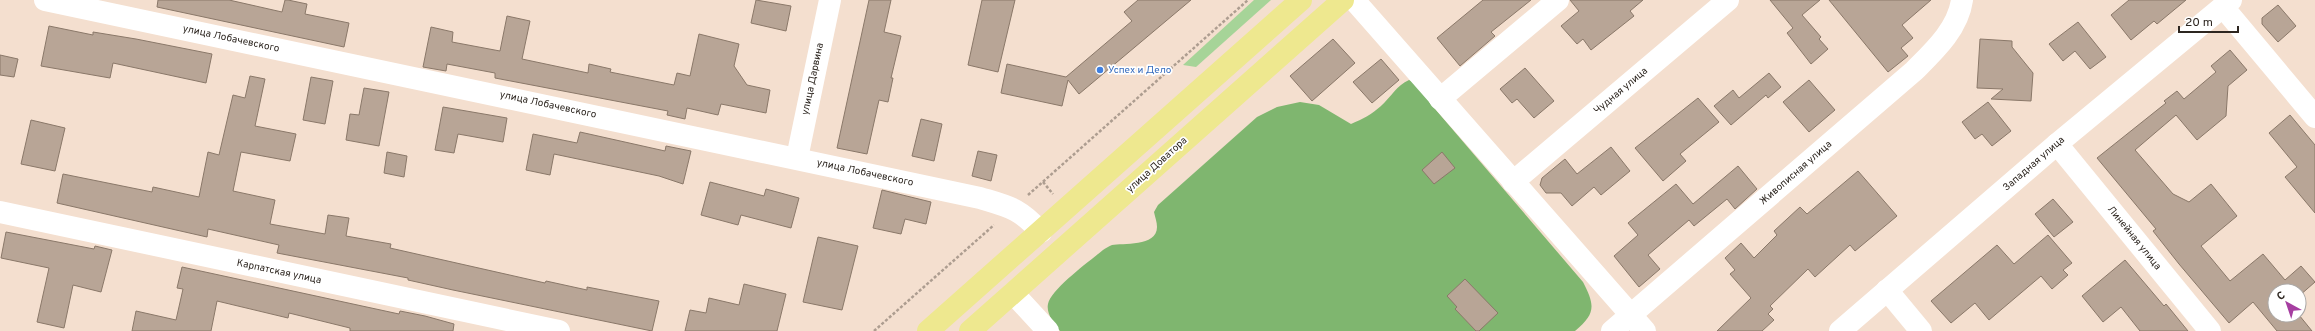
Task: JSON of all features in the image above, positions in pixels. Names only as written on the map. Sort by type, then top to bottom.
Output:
[{"type":"main road","points":[[928,331],[1301,0]]},
{"type":"main road","name":"улица Доватора","points":[[970,331],[1343,0]]},
{"type":"street","name":"улица Лобачевского","points":[[46,0],[980,198],[1014,208],[1026,215],[1041,232]]},
{"type":"street","name":"улица Дарвина","points":[[797,158],[830,0]]},
{"type":"street","points":[[1354,0],[1638,323]]},
{"type":"street","points":[[1440,99],[1558,0]]},
{"type":"street","name":"Чудная улица","points":[[1513,182],[1728,0]]},
{"type":"street","name":"Живописная улица","points":[[1612,331],[1638,323],[1914,71],[1944,40],[1954,23],[1962,0]]},
{"type":"street","points":[[2227,3],[2315,117]]},
{"type":"street","name":"Западная улица","points":[[1840,331],[2057,144],[2227,3]]},
{"type":"street","name":"Линейная улица","points":[[2057,144],[2210,331]]},
{"type":"street","name":"Карпатская улица","points":[[0,212],[559,331]]},
{"type":"street","points":[[1887,290],[1921,331]]},
{"type":"street","points":[[1013,293],[1048,331]]},
{"type":"path","points":[[874,331],[1248,0]]},
{"type":"green space","points":[[1254,0],[1271,0],[1196,67],[1183,65]]},
{"type":"green space","points":[[1409,80],[1416,83],[1430,103],[1583,282],[1590,297],[1591,309],[1587,319],[1575,331],[1060,331],[1055,325],[1049,315],[1048,304],[1056,291],[1081,268],[1109,246],[1138,243],[1151,238],[1157,227],[1154,212],[1158,205],[1257,117],[1277,107],[1300,102],[1319,105],[1351,124],[1363,118],[1385,103],[1401,85]]},
{"type":"building","points":[[158,0],[229,0],[282,12],[285,0],[288,0],[307,4],[305,14],[349,23],[344,47],[157,7]]},
{"type":"building","points":[[756,0],[791,6],[786,31],[751,23]]},
{"type":"building","points":[[869,0],[891,0],[884,32],[901,36],[891,78],[893,78],[888,102],[879,100],[867,154],[837,148]]},
{"type":"building","points":[[982,0],[1015,0],[998,72],[968,65]]},
{"type":"building","points":[[1138,0],[1191,0],[1079,94],[1068,80],[1062,106],[1001,93],[1007,64],[1066,77],[1132,21],[1124,12]]},
{"type":"building","points":[[1483,0],[1531,0],[1491,32],[1495,36],[1460,66],[1437,38]]},
{"type":"building","points":[[1570,0],[1643,0],[1630,11],[1634,16],[1591,50],[1583,39],[1577,44],[1561,26],[1579,11]]},
{"type":"building","points":[[1770,0],[1820,0],[1802,15],[1821,37],[1819,39],[1828,49],[1811,64],[1787,33],[1793,28]]},
{"type":"building","points":[[1829,0],[1931,0],[1902,25],[1913,38],[1901,48],[1908,56],[1888,72]]},
{"type":"building","points":[[2129,0],[2186,0],[2157,24],[2154,21],[2131,40],[2111,15]]},
{"type":"building","points":[[2278,5],[2296,26],[2278,42],[2262,24],[2262,18]]},
{"type":"building","points":[[507,16],[530,21],[522,59],[588,73],[589,64],[611,69],[610,72],[674,85],[677,73],[690,76],[699,34],[739,44],[734,66],[747,85],[770,90],[766,113],[721,104],[718,115],[687,108],[685,119],[667,115],[668,111],[495,78],[495,73],[447,64],[446,71],[423,67],[431,27],[453,32],[452,42],[500,51]]},
{"type":"building","points":[[2078,22],[2106,57],[2090,69],[2075,51],[2063,61],[2049,44]]},
{"type":"building","points":[[49,26],[93,35],[93,32],[136,39],[212,54],[206,83],[113,63],[110,78],[41,66]]},
{"type":"building","points":[[1333,39],[1355,63],[1312,101],[1290,76]]},
{"type":"building","points":[[1980,39],[2012,41],[2012,47],[2033,73],[2031,101],[1991,99],[2003,89],[1977,88]]},
{"type":"building","points":[[2230,50],[2247,70],[2228,86],[2226,116],[2197,140],[2176,115],[2135,150],[2173,194],[2189,202],[2211,184],[2237,216],[2201,246],[2230,281],[2263,254],[2285,280],[2301,266],[2315,282],[2307,289],[2307,283],[2267,283],[2267,319],[2253,302],[2229,323],[2179,264],[2153,231],[2156,229],[2097,158],[2166,103],[2164,101],[2177,91],[2184,99],[2216,72],[2211,66]]},
{"type":"building","points":[[0,55],[18,59],[14,77],[0,75]]},
{"type":"building","points":[[1381,59],[1399,80],[1372,103],[1353,82]]},
{"type":"building","points":[[1525,68],[1554,101],[1534,118],[1517,99],[1512,103],[1500,89]]},
{"type":"building","points":[[1769,73],[1781,87],[1768,98],[1766,95],[1731,125],[1714,106],[1733,90],[1739,98]]},
{"type":"building","points":[[250,76],[265,79],[255,126],[296,134],[290,161],[241,152],[233,191],[275,200],[270,224],[325,234],[328,215],[349,218],[346,236],[391,244],[390,248],[545,283],[546,281],[587,290],[587,287],[659,301],[652,331],[453,290],[408,280],[408,278],[277,253],[279,245],[208,229],[207,237],[57,203],[63,174],[152,192],[153,187],[199,197],[208,152],[219,155],[233,95],[245,98]]},
{"type":"building","points":[[311,77],[333,81],[325,124],[303,120]]},
{"type":"building","points":[[1809,80],[1835,110],[1809,132],[1783,102]]},
{"type":"building","points":[[364,88],[389,92],[379,146],[346,140],[350,114],[359,115]]},
{"type":"building","points":[[1698,98],[1719,122],[1680,154],[1686,161],[1663,181],[1635,148]]},
{"type":"building","points":[[1988,102],[2011,131],[1992,146],[1982,134],[1975,139],[1962,122]]},
{"type":"building","points":[[443,107],[507,118],[503,142],[458,134],[454,153],[435,150]]},
{"type":"building","points":[[2290,115],[2315,145],[2315,213],[2285,177],[2297,167],[2269,133]]},
{"type":"building","points":[[921,119],[942,124],[934,161],[912,156]]},
{"type":"building","points":[[31,120],[65,128],[55,171],[21,164]]},
{"type":"building","points":[[580,132],[665,151],[666,146],[691,151],[683,184],[659,176],[554,154],[550,175],[526,170],[533,134],[577,143]]},
{"type":"building","points":[[1611,147],[1630,171],[1601,195],[1594,187],[1572,206],[1561,193],[1546,193],[1540,185],[1542,178],[1565,159],[1577,174]]},
{"type":"building","points":[[978,151],[997,155],[991,181],[972,176]]},
{"type":"building","points":[[387,152],[407,156],[404,177],[384,173]]},
{"type":"building","points":[[1442,152],[1455,168],[1434,184],[1422,170]]},
{"type":"building","points":[[1738,166],[1757,189],[1735,209],[1727,199],[1694,226],[1689,220],[1648,255],[1660,269],[1639,287],[1614,256],[1638,235],[1628,223],[1676,184],[1693,204]]},
{"type":"building","points":[[1858,171],[1897,216],[1855,251],[1850,245],[1815,277],[1808,269],[1770,306],[1773,309],[1768,314],[1774,320],[1762,331],[1717,331],[1751,298],[1730,274],[1735,270],[1725,258],[1741,243],[1754,258],[1777,235],[1774,231],[1800,207],[1807,214]]},
{"type":"building","points":[[710,182],[764,196],[766,189],[799,198],[791,228],[741,215],[738,225],[701,215]]},
{"type":"building","points":[[882,190],[931,202],[926,224],[905,219],[901,234],[873,228]]},
{"type":"building","points":[[2053,199],[2073,222],[2054,237],[2035,214]]},
{"type":"building","points":[[6,232],[94,249],[95,246],[112,250],[101,292],[73,285],[64,328],[37,322],[49,268],[1,258]]},
{"type":"building","points":[[2048,235],[2072,263],[2063,270],[2068,275],[2052,289],[2041,276],[1989,320],[1975,303],[1951,323],[1931,301],[1997,245],[2014,264]]},
{"type":"building","points":[[818,237],[858,246],[842,310],[803,302]]},
{"type":"building","points":[[2125,260],[2164,306],[2166,304],[2188,331],[2140,331],[2121,307],[2103,322],[2082,296]]},
{"type":"building","points":[[182,267],[399,314],[400,311],[425,316],[454,324],[453,331],[350,331],[350,328],[289,313],[288,318],[217,301],[211,331],[132,331],[136,311],[176,320],[183,289],[177,288]]},
{"type":"building","points":[[1465,279],[1498,313],[1479,331],[1476,331],[1455,309],[1457,307],[1447,296]]},
{"type":"building","points":[[744,284],[786,294],[777,331],[685,331],[690,310],[706,313],[709,298],[739,305]]},
{"type":"building","points":[[2270,323],[2306,323],[2312,331],[2277,331]]},
{"type":"place","name":"Успех и Дело","points":[[1100,70]]}]
